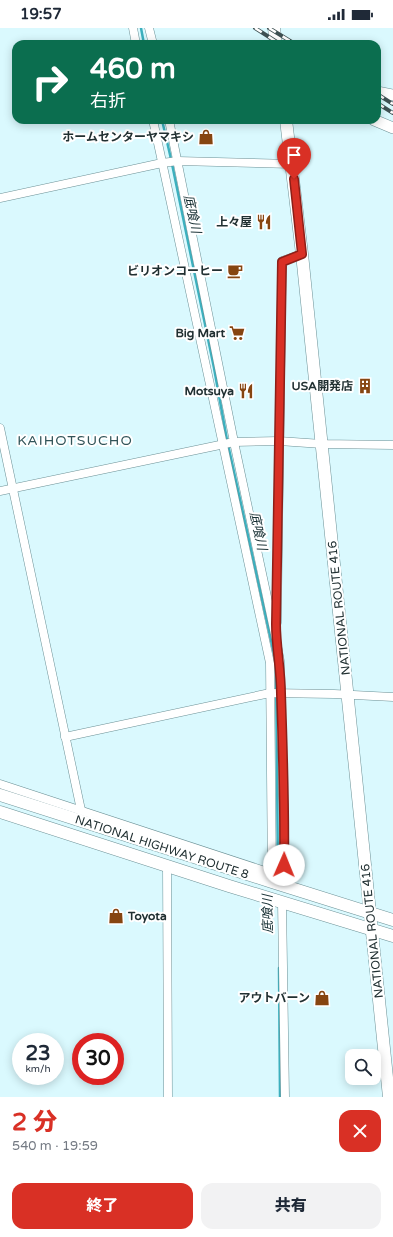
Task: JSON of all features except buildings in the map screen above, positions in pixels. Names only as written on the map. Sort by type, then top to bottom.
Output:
[{"type":"highway","points":[[274,28],[276,40]]},
{"type":"highway","name":"NATIONAL ROUTE 416","points":[[287,124],[302,254],[390,1094]]},
{"type":"highway","name":"NATIONAL HIGHWAY ROUTE 8","points":[[0,795],[272,878],[393,920]]},
{"type":"highway","name":"NATIONAL HIGHWAY ROUTE 8","points":[[0,812],[393,936]]},
{"type":"main road","points":[[381,92],[393,94]]},
{"type":"main road","points":[[381,123],[393,128]]},
{"type":"street","points":[[133,28],[135,40]]},
{"type":"street","points":[[149,28],[152,40]]},
{"type":"street","points":[[0,784],[81,810],[272,878],[270,663],[154,124]]},
{"type":"street","points":[[170,124],[280,660],[284,882]]},
{"type":"street","points":[[0,198],[162,163],[178,161],[292,164]]},
{"type":"street","points":[[276,639],[282,262],[302,254]]},
{"type":"street","points":[[0,428],[81,810]]},
{"type":"street","points":[[0,491],[234,442],[279,441],[322,444],[393,445]]},
{"type":"street","points":[[65,737],[270,693],[393,697]]},
{"type":"street","points":[[167,865],[168,1097]]},
{"type":"street","points":[[282,902],[285,1097]]},
{"type":"waterway","name":"底喰川","points":[[141,28],[143,40]]},
{"type":"waterway","name":"底喰川","points":[[163,124],[171,159]]},
{"type":"waterway","name":"底喰川","points":[[172,164],[214,368],[227,440],[276,663],[278,875]]},
{"type":"waterway","name":"底喰川","points":[[279,968],[280,1097]]},
{"type":"railway","points":[[255,28],[274,40]]},
{"type":"railway","points":[[269,28],[288,40]]},
{"type":"railway","points":[[381,96],[393,104]]},
{"type":"railway","points":[[381,106],[393,113]]},
{"type":"place","name":"ホームセンターヤマキシ","points":[[206,137]]},
{"type":"place","name":"上々屋","points":[[264,222]]},
{"type":"place","name":"ビリオンコーヒー","points":[[235,271]]},
{"type":"place","name":"Big Mart","points":[[237,333]]},
{"type":"place","name":"USA開発店","points":[[365,386]]},
{"type":"place","name":"Motsuya","points":[[246,391]]},
{"type":"place","name":"Toyota","points":[[116,916]]},
{"type":"place","name":"アウトバーン","points":[[322,998]]},
{"type":"district","name":"KAIHOTSUCHO","points":[[75,440]]},
{"type":"route","points":[[284,865],[280,660],[276,639],[276,624],[282,262],[302,254],[294,179]]}]
